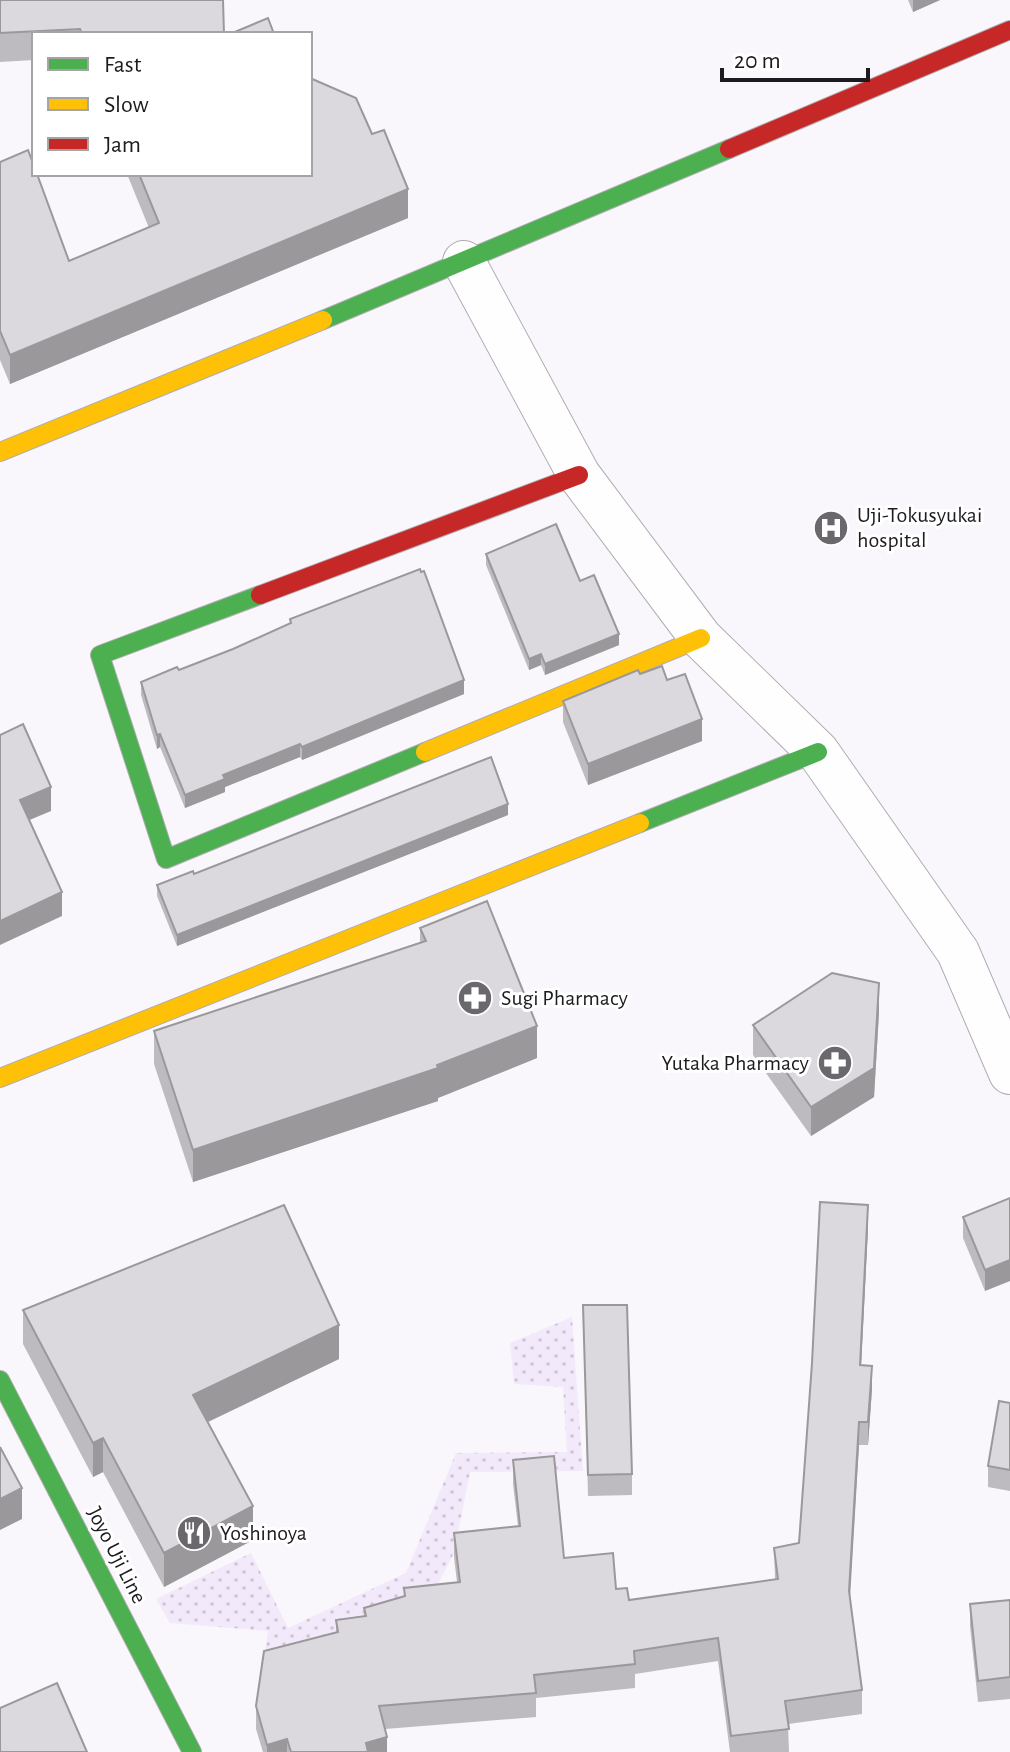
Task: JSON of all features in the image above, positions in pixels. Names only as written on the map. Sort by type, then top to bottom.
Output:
[{"type":"street","points":[[0,452],[464,262],[1010,30]]},
{"type":"street","points":[[464,262],[579,475],[701,638],[818,752],[958,952],[1010,1073]]},
{"type":"street","points":[[579,475],[100,655],[166,859],[701,638]]},
{"type":"street","points":[[0,1078],[818,752]]},
{"type":"street","name":"Joyo Uji Line","points":[[0,1380],[192,1752]]},
{"type":"shaded area","points":[[572,1317],[583,1471],[470,1472],[454,1553],[437,1586],[263,1670],[268,1631],[170,1623],[156,1599],[251,1553],[288,1628],[406,1573],[456,1453],[567,1452],[563,1387],[514,1384],[510,1343]]},
{"type":"building","points":[[0,0],[223,0],[224,32],[81,32],[80,29],[0,33]]},
{"type":"building","points":[[268,18],[273,32],[235,32]]},
{"type":"building","points":[[312,79],[356,98],[372,134],[384,130],[408,189],[10,355],[0,331],[0,162],[28,150],[32,176],[38,176],[69,261],[159,223],[140,176],[312,176]]},
{"type":"building","points":[[556,524],[580,581],[594,575],[619,634],[545,664],[541,654],[529,659],[486,554]]},
{"type":"building","points":[[420,569],[424,571],[464,680],[302,747],[300,744],[223,775],[225,779],[185,795],[160,734],[157,735],[141,682],[233,649],[291,623],[290,619]]},
{"type":"building","points":[[662,666],[667,680],[685,674],[702,719],[588,764],[563,701],[638,670],[640,674]]},
{"type":"building","points":[[23,724],[51,787],[20,800],[62,892],[0,921],[0,735]]},
{"type":"building","points":[[491,757],[508,804],[177,935],[157,885],[193,871],[194,874]]},
{"type":"building","points":[[487,901],[537,1026],[437,1065],[438,1068],[193,1150],[154,1031],[426,941],[420,928]]},
{"type":"building","points":[[832,973],[879,983],[874,1068],[811,1107],[753,1025]]},
{"type":"building","points":[[1010,1198],[1010,1260],[985,1270],[963,1217]]},
{"type":"building","points":[[820,1202],[868,1205],[860,1365],[872,1366],[868,1422],[859,1422],[849,1591],[862,1690],[785,1701],[789,1729],[731,1736],[718,1638],[634,1651],[635,1664],[534,1675],[536,1693],[379,1706],[387,1737],[366,1743],[368,1752],[291,1752],[287,1739],[267,1745],[256,1706],[264,1651],[338,1632],[336,1620],[366,1616],[364,1608],[405,1596],[404,1588],[460,1582],[454,1533],[520,1526],[513,1460],[554,1456],[564,1558],[613,1553],[616,1589],[627,1588],[629,1600],[778,1579],[774,1548],[799,1543]]},
{"type":"building","points":[[284,1205],[339,1325],[193,1395],[253,1506],[164,1553],[103,1438],[93,1443],[23,1310]]},
{"type":"building","points":[[583,1305],[627,1305],[632,1474],[588,1475]]},
{"type":"building","points":[[999,1401],[1010,1403],[1010,1470],[988,1466]]},
{"type":"building","points":[[0,1447],[22,1488],[0,1499]]},
{"type":"building","points":[[1010,1600],[1010,1677],[978,1681],[970,1604]]},
{"type":"building","points":[[57,1683],[87,1752],[0,1752],[0,1708]]},
{"type":"traffic: fast","points":[[323,320],[729,149]]},
{"type":"traffic: fast","points":[[260,595],[100,655],[166,859],[425,752]]},
{"type":"traffic: fast","points":[[640,823],[818,752]]},
{"type":"traffic: fast","points":[[0,1380],[192,1752]]},
{"type":"traffic: slow","points":[[0,452],[323,320]]},
{"type":"traffic: slow","points":[[425,752],[701,638]]},
{"type":"traffic: slow","points":[[0,1078],[640,823]]},
{"type":"traffic: jam","points":[[729,149],[1010,30]]},
{"type":"traffic: jam","points":[[260,595],[579,475]]},
{"type":"place","name":"Uji-Tokusyukai hospital","points":[[831,528]]},
{"type":"place","name":"Sugi Pharmacy","points":[[475,998]]},
{"type":"place","name":"Yutaka Pharmacy","points":[[835,1063]]},
{"type":"place","name":"Yoshinoya","points":[[194,1533]]}]
